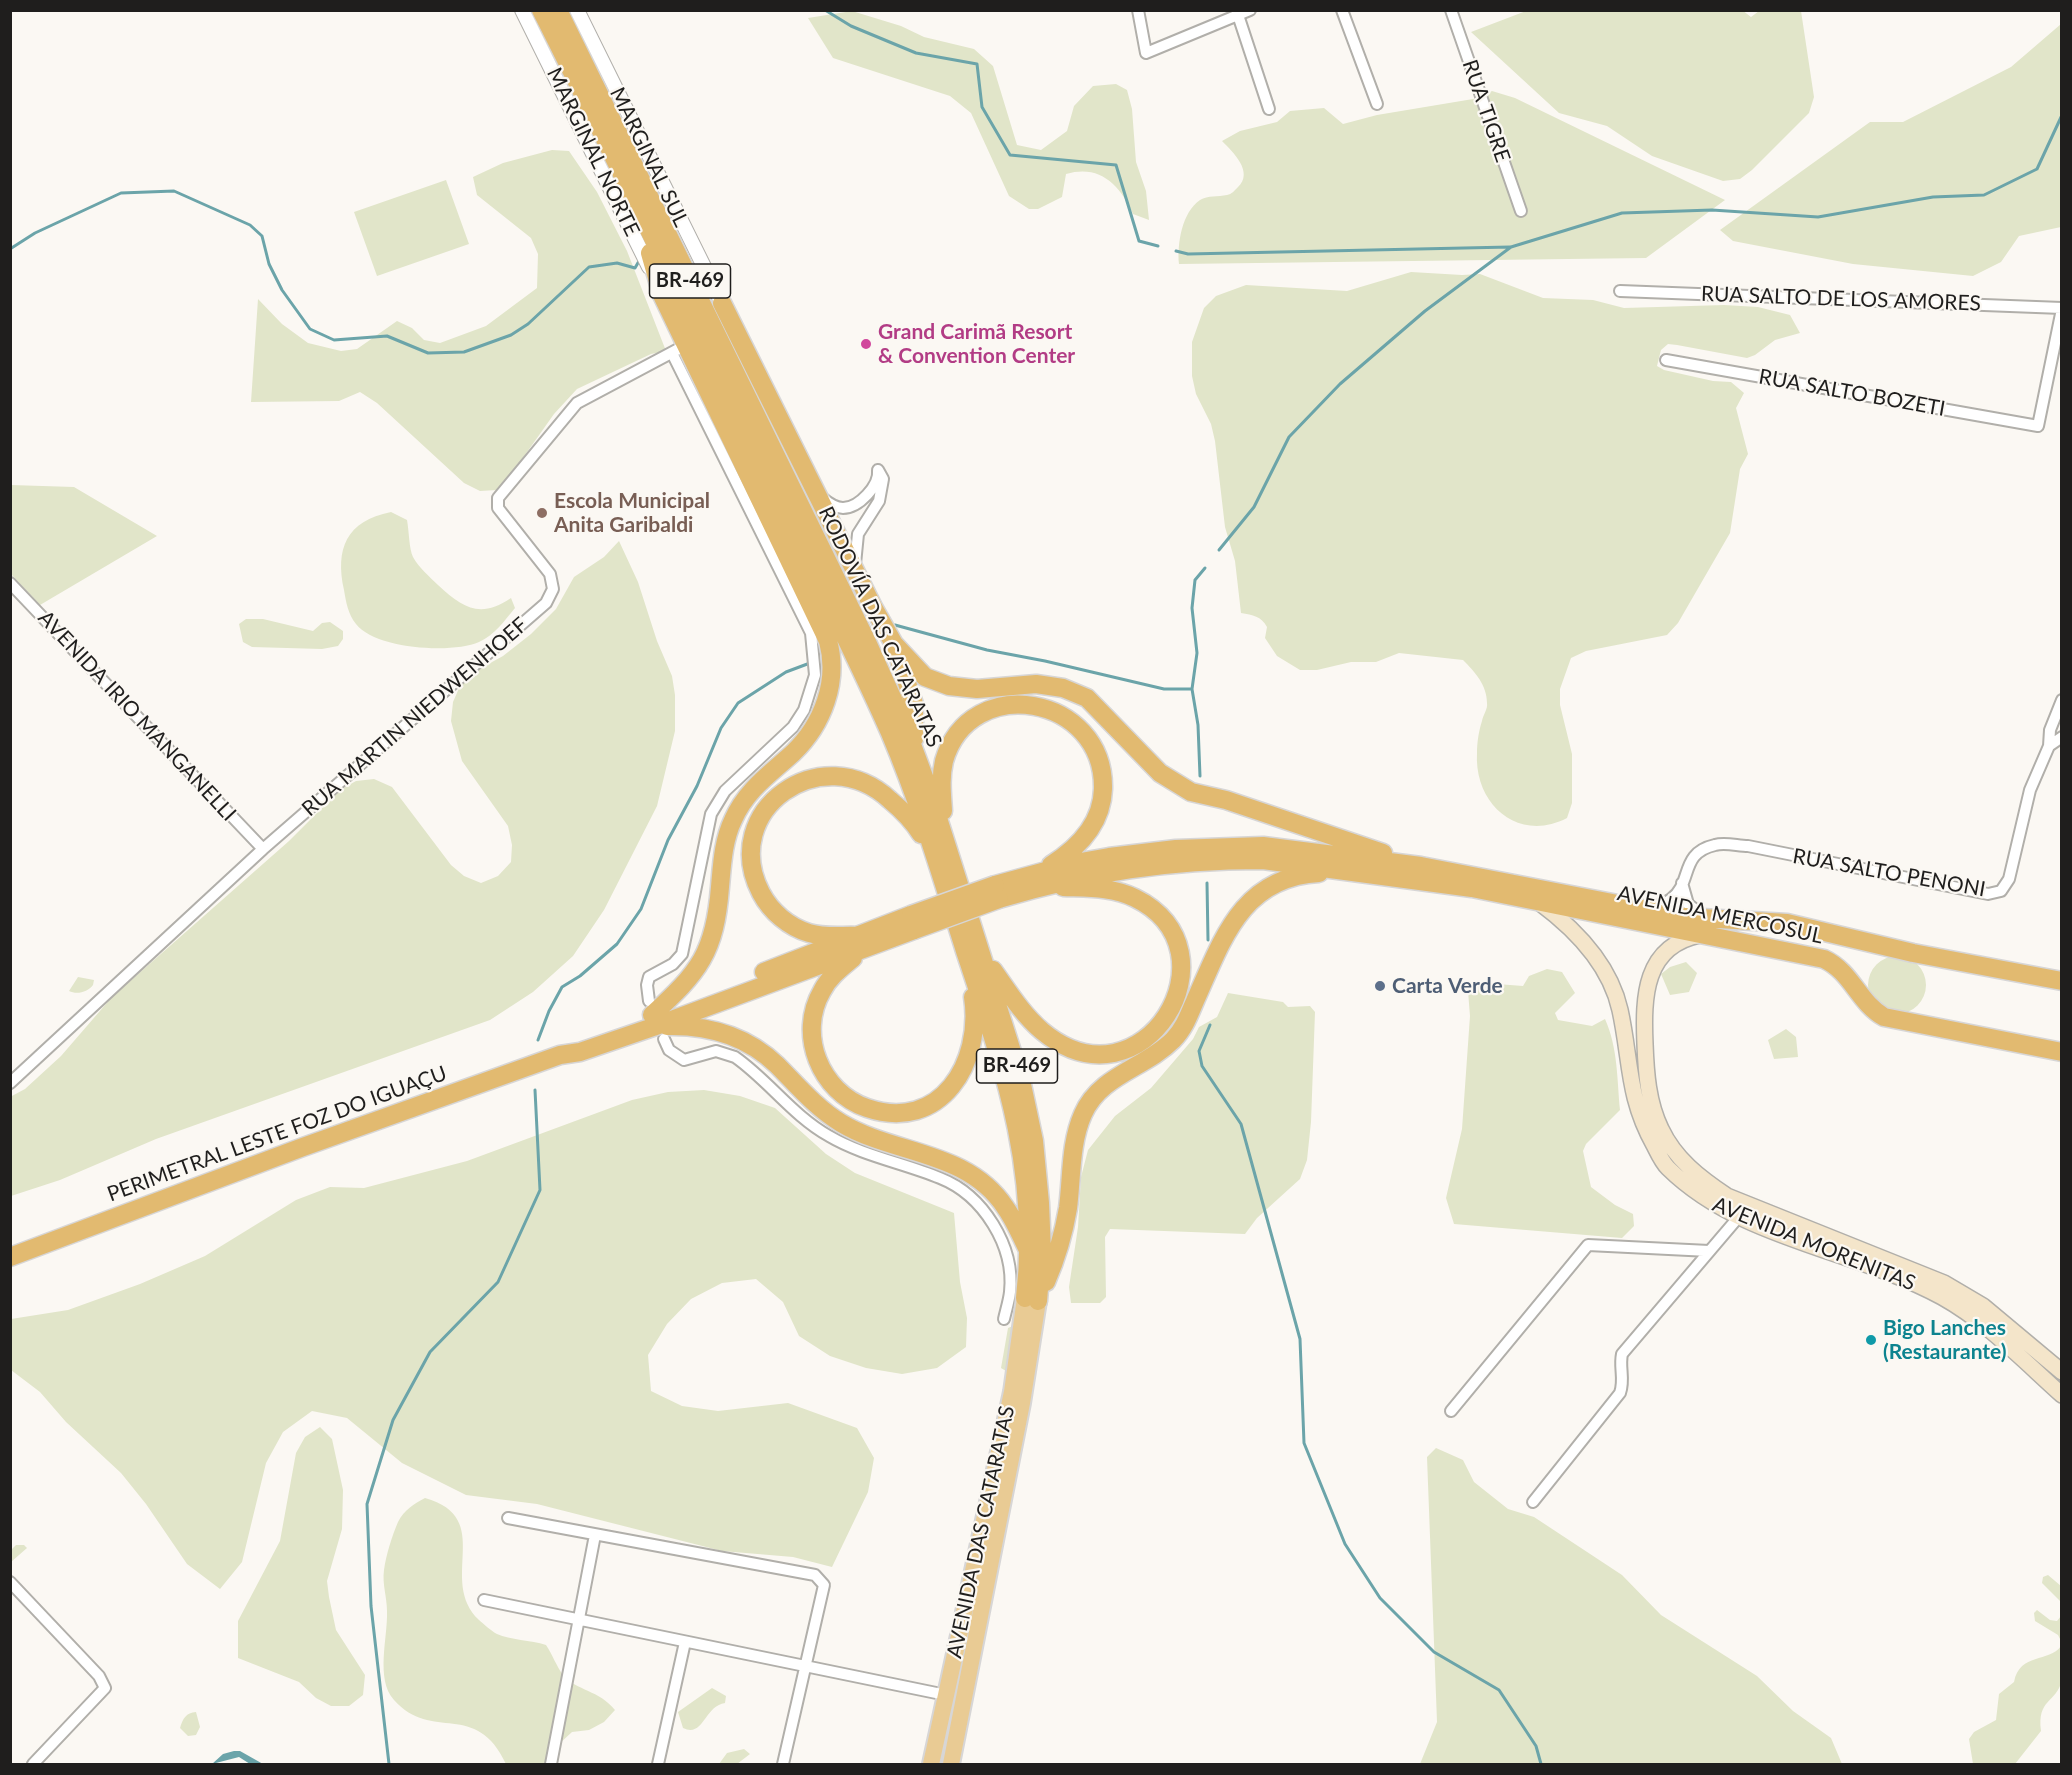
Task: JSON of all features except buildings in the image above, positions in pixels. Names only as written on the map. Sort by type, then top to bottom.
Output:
[{"type":"highway","name":"RODOVÍA DAS CATARATAS","points":[[541,10],[637,205],[890,734],[964,945],[1014,1106],[1024,1162],[1032,1299]]},
{"type":"highway","name":"RODOVÍA DAS CATARATAS","points":[[558,10],[867,642],[914,750],[983,955],[1021,1080],[1034,1141],[1042,1252],[1032,1299]]},
{"type":"highway","points":[[637,205],[679,349],[828,641],[832,658],[832,674],[826,701],[808,735],[752,789],[736,812],[725,842],[717,924],[711,944],[694,975],[655,1020]]},
{"type":"highway","points":[[722,303],[734,372]]},
{"type":"highway","points":[[722,303],[857,577],[894,644],[914,704],[914,750]]},
{"type":"highway","points":[[894,644],[925,677],[949,686],[977,689],[1036,684],[1063,688],[1087,698],[1160,773],[1191,792],[1226,800],[1421,866]]},
{"type":"highway","points":[[945,840],[941,784],[947,753],[957,736],[972,721],[1000,707],[1031,705],[1051,710],[1069,719],[1091,742],[1099,762],[1102,794],[1093,824],[1081,841],[1035,881]]},
{"type":"highway","points":[[862,942],[819,935],[798,928],[778,915],[764,898],[752,866],[753,843],[759,821],[780,794],[799,782],[820,776],[843,776],[865,782],[884,794],[916,826],[936,862]]},
{"type":"highway","points":[[1035,881],[1131,854],[1234,846],[1263,846],[1421,866]]},
{"type":"highway","points":[[1035,881],[1206,861],[1263,860],[1345,871]]},
{"type":"highway","name":"AVENIDA MERCOSUL","points":[[1421,866],[1646,910],[1800,952],[1831,962],[1849,977],[1872,1010],[1884,1017],[2061,1052]]},
{"type":"highway","points":[[1032,1299],[1051,1270],[1067,1210],[1075,1141],[1089,1102],[1109,1081],[1157,1053],[1184,1027],[1220,941],[1249,902],[1281,882],[1297,876],[1345,871]]},
{"type":"highway","name":"AVENIDA MERCOSUL","points":[[1345,871],[1472,888],[1537,901],[1708,927],[1787,922],[1913,953],[2061,981]]},
{"type":"highway","points":[[983,955],[1034,1023],[1051,1037],[1070,1047],[1101,1054],[1122,1051],[1141,1043],[1164,1022],[1178,994],[1181,972],[1174,939],[1155,912],[1137,899],[1105,889],[1035,881]]},
{"type":"highway","name":"PERIMETRAL LESTE FOZ DO IGUAÇU","points":[[10,1257],[303,1147],[560,1055],[580,1052],[655,1020],[913,922],[1035,881]]},
{"type":"highway","points":[[862,942],[821,992],[814,1011],[812,1042],[822,1070],[841,1093],[867,1108],[897,1112],[916,1109],[944,1095],[958,1080],[967,1063],[975,1033],[976,1011],[964,945]]},
{"type":"highway","points":[[655,1020],[699,1027],[736,1038],[767,1056],[814,1102],[850,1128],[946,1161],[972,1175],[1006,1208],[1028,1251]]},
{"type":"main road","name":"AVENIDA MORENITAS","points":[[1537,901],[1565,922],[1581,939],[1600,963],[1613,987],[1620,1009],[1635,1104],[1666,1166],[1695,1192],[1738,1217],[1944,1283],[1983,1306],[2061,1372]]},
{"type":"main road","name":"AVENIDA MORENITAS","points":[[1708,927],[1680,939],[1663,954],[1652,972],[1644,1000],[1646,1069],[1651,1102],[1660,1128],[1677,1156],[1704,1181],[1727,1196],[1886,1266],[1941,1297],[1973,1317],[2061,1395]]},
{"type":"main road","name":"AVENIDA DAS CATARATAS","points":[[931,1764],[1032,1299]]},
{"type":"main road","name":"AVENIDA DAS CATARATAS","points":[[951,1764],[1022,1403],[1032,1299]]},
{"type":"street","name":"MARGINAL NORTE","points":[[522,10],[662,295]]},
{"type":"street","name":"MARGINAL SUL","points":[[577,10],[722,303]]},
{"type":"street","points":[[1138,10],[1146,53],[1250,10]]},
{"type":"street","points":[[1341,10],[1377,104]]},
{"type":"street","name":"RUA TIGRE","points":[[1451,10],[1521,211]]},
{"type":"street","points":[[1238,15],[1269,109]]},
{"type":"street","name":"RUA SALTO DE LOS AMORES","points":[[1620,291],[2061,308]]},
{"type":"street","name":"RUA SALTO BOZETI","points":[[1666,360],[2038,426],[2061,308]]},
{"type":"street","points":[[679,349],[811,633],[815,675],[809,701],[799,719],[730,785],[715,806],[706,831],[682,954],[674,964],[650,977],[647,985],[655,1020],[669,1050],[684,1060],[716,1051],[735,1057],[826,1135],[850,1147],[942,1179],[972,1199],[999,1234],[1006,1256],[1010,1294],[1004,1319]]},
{"type":"street","name":"RUA MARTIN NIEDWENHOEF","points":[[10,1083],[263,849],[546,603],[553,590],[550,574],[498,508],[498,498],[577,403],[679,349]]},
{"type":"street","points":[[816,494],[832,505],[843,508],[853,506],[873,488],[879,476],[878,470],[883,479],[879,501],[858,534],[854,554],[857,577]]},
{"type":"street","name":"AVENIDA IRIO MANGANELLI","points":[[10,583],[263,849]]},
{"type":"street","name":"RUA SALTO PENONI","points":[[1646,910],[1672,899],[1682,883],[1687,866],[1697,852],[1717,844],[1748,846],[1988,894],[2001,891],[2009,879],[2030,790],[2049,746],[2050,730],[2061,700]]},
{"type":"street","name":"RUA SALTO PENONI","points":[[2049,746],[2061,737]]},
{"type":"street","points":[[1682,883],[1688,904],[1708,927]]},
{"type":"street","points":[[1533,1502],[1620,1393],[1624,1382],[1620,1366],[1622,1354],[1749,1204]]},
{"type":"street","points":[[1451,1411],[1588,1245],[1709,1251]]},
{"type":"street","points":[[508,1518],[815,1575],[824,1585],[783,1764]]},
{"type":"street","points":[[551,1764],[596,1535]]},
{"type":"street","points":[[10,1582],[99,1676],[105,1688],[33,1764]]},
{"type":"street","points":[[484,1600],[946,1695]]},
{"type":"street","points":[[658,1764],[685,1642]]},
{"type":"green space","points":[[1742,10],[1751,17],[1759,11],[1801,11],[1814,97],[1809,113],[1752,170],[1740,179],[1723,181],[1652,156],[1607,126],[1559,113],[1471,32],[1526,11]]},
{"type":"green space","points":[[852,11],[901,26],[924,37],[974,49],[993,66],[1017,145],[1041,150],[1067,131],[1074,106],[1093,86],[1116,84],[1127,90],[1132,109],[1136,162],[1146,191],[1149,220],[1133,214],[1122,194],[1107,179],[1089,172],[1066,174],[1062,197],[1038,209],[1029,209],[1009,196],[971,113],[950,96],[833,58],[808,18]]},
{"type":"green space","points":[[2061,24],[2061,227],[2019,236],[2001,262],[1973,276],[1853,264],[1733,241],[1720,230],[1870,122],[1903,122],[2011,67]]},
{"type":"green space","points":[[1492,91],[1515,98],[1725,200],[1646,258],[1179,264],[1182,229],[1194,205],[1206,197],[1230,194],[1242,181],[1244,175],[1240,162],[1222,141],[1240,131],[1277,122],[1290,111],[1324,108],[1343,124],[1377,115],[1479,98]]},
{"type":"green space","points":[[552,150],[569,151],[597,192],[627,251],[666,351],[651,354],[577,389],[554,414],[508,479],[497,490],[480,491],[464,483],[377,403],[360,392],[339,401],[251,402],[258,299],[282,324],[308,343],[341,351],[357,349],[397,321],[412,328],[424,340],[440,343],[486,326],[537,288],[538,254],[531,238],[477,195],[473,177],[503,163]]},
{"type":"green space","points":[[446,180],[469,244],[377,276],[354,212]]},
{"type":"green space","points":[[1411,272],[1480,274],[1543,298],[1593,300],[1624,308],[1724,305],[1758,307],[1790,315],[1800,333],[1775,340],[1755,355],[1747,358],[1668,344],[1661,350],[1657,366],[1664,370],[1713,381],[1731,382],[1744,393],[1736,408],[1748,454],[1740,469],[1730,533],[1678,623],[1667,635],[1586,651],[1571,658],[1560,689],[1560,705],[1572,754],[1572,803],[1567,818],[1549,825],[1532,826],[1517,822],[1503,814],[1483,789],[1478,772],[1477,749],[1480,728],[1487,708],[1486,696],[1480,679],[1463,660],[1399,653],[1376,662],[1351,662],[1317,670],[1300,670],[1277,656],[1265,638],[1267,627],[1262,620],[1253,615],[1241,613],[1235,561],[1225,527],[1215,441],[1211,424],[1196,394],[1192,376],[1192,342],[1204,308],[1216,296],[1246,285],[1347,291]]},
{"type":"green space","points":[[11,485],[74,487],[157,536],[40,605],[11,574]]},
{"type":"green space","points":[[391,512],[407,520],[412,554],[418,565],[456,600],[472,608],[481,609],[490,608],[511,598],[515,608],[490,636],[467,646],[414,647],[379,639],[356,624],[349,612],[345,594],[341,562],[343,550],[347,539],[363,522]]},
{"type":"green space","points":[[619,541],[638,582],[657,641],[672,676],[675,695],[675,731],[657,806],[604,910],[573,956],[533,992],[490,1020],[156,1139],[60,1180],[11,1196],[10,1097],[25,1089],[61,1056],[112,997],[289,841],[340,790],[356,781],[374,779],[392,787],[451,865],[464,876],[481,883],[498,876],[511,862],[512,845],[508,826],[462,761],[451,721],[453,702],[460,686],[472,673],[503,656],[531,634],[556,609],[574,577],[604,557]]},
{"type":"green space","points":[[246,619],[263,619],[313,631],[322,623],[330,622],[343,631],[343,639],[338,646],[322,649],[252,647],[243,642],[239,624]]},
{"type":"green space","points":[[1891,956],[1903,956],[1918,964],[1926,979],[1926,991],[1918,1006],[1903,1014],[1891,1014],[1876,1006],[1868,991],[1868,979],[1876,964]]},
{"type":"green space","points":[[1686,962],[1697,973],[1689,992],[1670,995],[1661,974],[1670,967]]},
{"type":"green space","points":[[1547,969],[1562,972],[1575,993],[1555,1013],[1558,1020],[1592,1026],[1605,1019],[1609,1030],[1616,1064],[1620,1110],[1586,1144],[1583,1151],[1591,1187],[1615,1205],[1633,1214],[1634,1226],[1622,1238],[1454,1224],[1446,1198],[1462,1129],[1470,1016],[1468,991],[1471,982],[1523,986],[1529,976]]},
{"type":"green space","points":[[78,977],[94,980],[93,985],[82,992],[69,991]]},
{"type":"green space","points":[[1228,993],[1283,1002],[1288,1007],[1310,1006],[1315,1012],[1311,1122],[1307,1160],[1300,1179],[1257,1218],[1245,1234],[1110,1229],[1105,1237],[1106,1297],[1100,1303],[1071,1303],[1069,1287],[1078,1227],[1081,1177],[1088,1150],[1115,1116],[1151,1088],[1193,1039],[1199,1027],[1217,1017]]},
{"type":"green space","points":[[1786,1029],[1796,1037],[1798,1057],[1774,1059],[1768,1040]]},
{"type":"green space","points":[[704,1090],[740,1096],[775,1108],[826,1154],[855,1173],[954,1213],[960,1282],[967,1318],[966,1347],[937,1368],[902,1374],[866,1368],[830,1356],[799,1336],[783,1302],[756,1279],[722,1283],[691,1299],[667,1324],[648,1355],[651,1391],[682,1406],[718,1411],[788,1403],[857,1428],[874,1458],[868,1492],[832,1567],[793,1557],[722,1551],[537,1504],[466,1495],[402,1463],[347,1418],[312,1411],[283,1432],[266,1463],[242,1562],[220,1589],[187,1564],[146,1504],[121,1473],[66,1422],[40,1392],[11,1370],[11,1319],[68,1310],[140,1284],[205,1256],[296,1200],[330,1187],[364,1188],[467,1161],[632,1100],[668,1092]]},
{"type":"green space","points":[[1015,1327],[1006,1371],[1001,1368],[1008,1328]]},
{"type":"green space","points":[[320,1427],[332,1439],[343,1490],[342,1529],[327,1581],[329,1597],[336,1630],[365,1675],[363,1695],[349,1706],[331,1706],[316,1698],[299,1682],[238,1658],[238,1621],[280,1541],[296,1453],[305,1437]]},
{"type":"green space","points":[[1436,1448],[1463,1460],[1474,1482],[1508,1509],[1534,1517],[1622,1575],[1661,1615],[1757,1676],[1793,1711],[1831,1738],[1842,1764],[1420,1764],[1437,1722],[1427,1457]]},
{"type":"green space","points":[[425,1498],[446,1507],[457,1520],[462,1535],[463,1587],[468,1604],[479,1620],[502,1636],[546,1645],[563,1675],[602,1698],[615,1710],[604,1722],[589,1730],[572,1732],[559,1744],[546,1764],[506,1764],[494,1744],[481,1733],[467,1727],[423,1719],[408,1712],[394,1700],[388,1691],[384,1669],[387,1621],[385,1564],[391,1539],[400,1518]]},
{"type":"green space","points":[[16,1545],[24,1545],[27,1548],[11,1562],[11,1550]]},
{"type":"green space","points":[[2048,1575],[2061,1586],[2061,1602],[2042,1583],[2043,1577]]},
{"type":"green space","points":[[2037,1610],[2050,1620],[2057,1621],[2061,1616],[2061,1641],[2058,1635],[2035,1621],[2034,1613]]},
{"type":"green space","points":[[2061,1646],[2062,1680],[2056,1693],[2044,1707],[2041,1731],[2015,1764],[1973,1764],[1969,1739],[1974,1732],[1996,1720],[1999,1694],[2014,1682],[2022,1666],[2049,1655]]},
{"type":"green space","points":[[712,1688],[726,1696],[725,1703],[718,1705],[695,1729],[683,1728],[678,1712]]},
{"type":"green space","points":[[196,1712],[200,1727],[196,1735],[188,1736],[180,1728],[181,1724],[187,1715]]},
{"type":"green space","points":[[744,1749],[750,1754],[737,1764],[719,1764],[727,1753]]},
{"type":"water","points":[[240,1751],[263,1764],[250,1764],[239,1757],[212,1764],[223,1754]]},
{"type":"waterway","points":[[825,10],[851,26],[916,53],[977,64],[982,107],[1010,155],[1116,165],[1139,241],[1158,246]]},
{"type":"waterway","points":[[1219,550],[1254,507],[1289,437],[1340,384],[1425,311],[1511,247],[1622,213],[1712,210],[1818,217],[1933,197],[1984,195],[2037,169],[2062,115]]},
{"type":"waterway","points":[[10,249],[35,233],[121,193],[174,191],[250,225],[262,236],[269,264],[282,290],[310,329],[334,340],[387,336],[428,353],[464,352],[511,335],[528,324],[589,267],[617,263],[635,268],[639,261]]},
{"type":"waterway","points":[[1176,251],[1188,254],[1510,247]]},
{"type":"waterway","points":[[1200,776],[1198,725],[1192,689],[1197,653],[1192,608],[1195,580],[1205,568]]},
{"type":"waterway","points":[[895,625],[987,650],[1164,689],[1192,689]]},
{"type":"waterway","points":[[538,1040],[549,1011],[562,987],[580,976],[617,944],[641,909],[668,840],[697,786],[721,728],[738,703],[786,672],[810,663]]},
{"type":"waterway","points":[[1207,883],[1208,940]]},
{"type":"waterway","points":[[1210,1025],[1199,1051],[1202,1066],[1241,1124],[1300,1339],[1304,1443],[1345,1544],[1380,1598],[1434,1652],[1499,1690],[1536,1746],[1541,1764]]},
{"type":"waterway","points":[[389,1764],[371,1606],[367,1504],[393,1420],[430,1352],[498,1282],[540,1190],[535,1090]]},
{"type":"place","name":"Grand Carimã Resort & Convention Center","points":[[866,344]]},
{"type":"place","name":"Escola Municipal Anita Garibaldi","points":[[542,513]]},
{"type":"place","name":"Carta Verde","points":[[1380,986]]},
{"type":"place","name":"Bigo Lanches (Restaurante)","points":[[1871,1340]]}]
